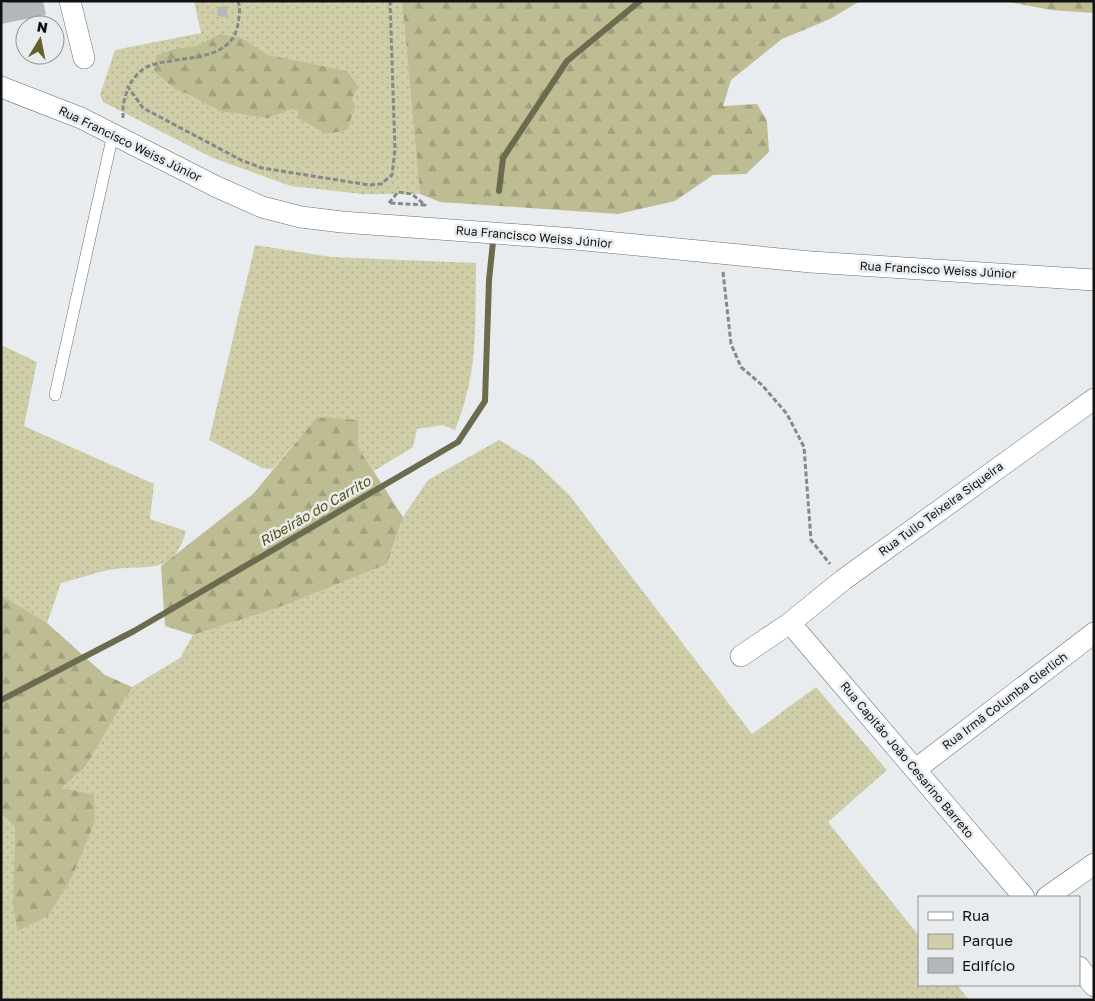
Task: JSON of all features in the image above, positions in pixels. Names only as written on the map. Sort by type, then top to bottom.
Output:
[{"type":"street","points":[[70,1],[84,58]]},
{"type":"street","name":"Rua Francisco Weiss Júnior","points":[[1,87],[81,118],[117,123],[253,203],[301,217],[342,222],[575,239],[811,262],[1094,280]]},
{"type":"street","name":"Rua Tulio Teixeira Siqueira","points":[[741,656],[790,623],[843,580],[1094,399]]},
{"type":"street","name":"Rua Capitão João Cesarino Barreto","points":[[790,623],[1023,896]]},
{"type":"street","name":"Rua Irmã Columba Glerlich","points":[[916,769],[1094,633]]},
{"type":"street","points":[[1048,896],[1094,864]]},
{"type":"street","points":[[1080,968],[1094,986]]},
{"type":"lane","points":[[55,395],[117,123]]},
{"type":"path","points":[[132,123],[117,123],[128,88],[136,75],[148,66],[202,57],[228,44],[237,30],[240,6],[238,1]]},
{"type":"path","points":[[128,88],[143,108],[241,160],[262,168],[369,186],[381,184],[392,175],[395,150],[390,1]]},
{"type":"path","points":[[380,202],[390,203],[425,205],[406,191],[398,192],[390,203]]},
{"type":"path","points":[[721,254],[731,344],[741,366],[762,385],[787,414],[804,447],[811,540],[843,580]]},
{"type":"green space","points":[[194,1],[402,1],[420,194],[362,194],[291,186],[213,158],[103,102],[100,95],[115,50],[201,33]]},
{"type":"green space","points":[[402,1],[860,1],[830,19],[782,39],[731,80],[723,106],[757,104],[767,121],[769,152],[746,174],[713,175],[675,201],[618,214],[440,202],[420,194]]},
{"type":"green space","points":[[1004,1],[1094,1],[1094,13],[1051,10]]},
{"type":"green space","points":[[220,34],[242,38],[268,55],[347,71],[358,86],[352,99],[355,107],[347,130],[327,134],[298,118],[298,111],[292,109],[268,118],[220,111],[186,93],[176,90],[154,71],[157,55],[175,49],[197,46]]},
{"type":"green space","points":[[255,245],[331,257],[476,263],[472,368],[463,409],[455,430],[443,425],[417,429],[413,447],[374,471],[358,447],[358,421],[317,417],[273,469],[262,468],[209,440]]},
{"type":"green space","points":[[1,345],[37,362],[24,426],[154,484],[150,519],[186,531],[174,556],[166,562],[156,566],[109,570],[61,583],[47,623],[1,595]]},
{"type":"green space","points":[[317,417],[358,420],[358,447],[403,517],[387,564],[277,608],[193,635],[165,626],[161,566],[253,494]]},
{"type":"green space","points":[[499,440],[534,461],[570,496],[752,734],[816,687],[887,770],[828,822],[918,935],[918,986],[958,986],[969,1000],[1,1000],[1,814],[15,827],[13,904],[17,931],[94,794],[62,788],[86,766],[132,687],[180,658],[193,635],[277,608],[390,556],[403,517],[428,480]]},
{"type":"green space","points":[[1,595],[47,623],[105,675],[132,687],[86,766],[62,788],[94,794],[95,821],[72,877],[48,916],[17,931],[13,904],[15,827],[1,814]]},
{"type":"building","points":[[12,1],[43,1],[46,15],[15,15],[15,21],[1,24],[1,4]]},
{"type":"building","points":[[227,6],[227,17],[217,16],[219,7]]},
{"type":"waterway","points":[[499,191],[503,158],[567,61],[640,1]]},
{"type":"waterway","name":"Ribeirão do Carrito","points":[[1,700],[134,631],[458,442],[485,401],[489,280],[493,242]]}]
